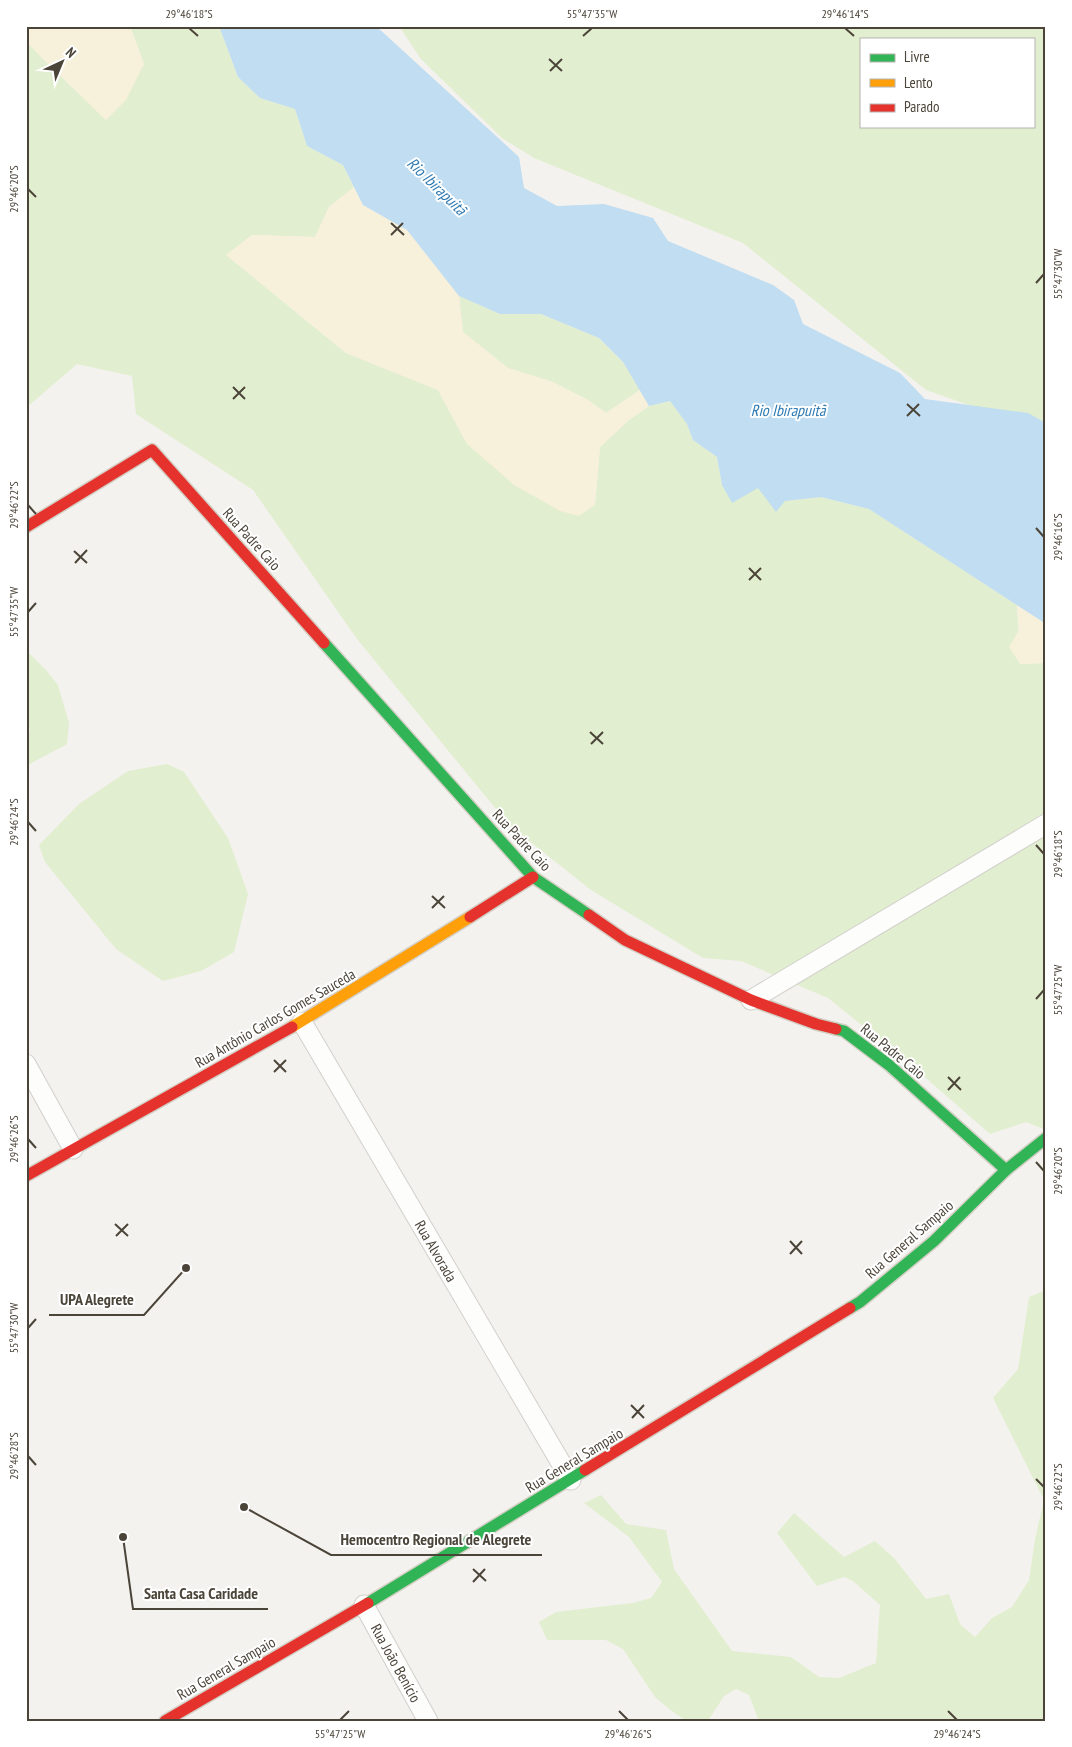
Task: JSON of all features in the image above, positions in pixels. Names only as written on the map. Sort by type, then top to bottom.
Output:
[{"type":"street","name":"Rua Padre Caio","points":[[26,528],[152,450],[533,877],[624,940],[751,1000],[816,1024],[844,1031],[889,1065],[1006,1170]]},
{"type":"street","points":[[751,1000],[1046,824]]},
{"type":"street","name":"Rua Antônio Carlos Gomes Sauceda","points":[[26,1176],[302,1022],[533,877]]},
{"type":"street","name":"Rua Alvorada","points":[[302,1022],[571,1480]]},
{"type":"street","points":[[26,1064],[73,1149]]},
{"type":"street","name":"Rua General Sampaio","points":[[165,1721],[364,1605],[860,1302],[934,1241],[1006,1170],[1046,1138]]},
{"type":"street","name":"Rua João Benício","points":[[364,1605],[428,1721]]},
{"type":"green space","points":[[130,26],[219,26],[238,77],[260,98],[295,109],[307,146],[343,165],[354,187],[329,207],[315,237],[252,235],[226,255],[346,353],[438,390],[467,444],[595,505],[600,447],[629,420],[649,406],[670,401],[687,424],[693,440],[717,457],[722,485],[758,488],[785,501],[821,497],[869,509],[1017,605],[1020,664],[1046,663],[1046,1130],[1026,1122],[990,1134],[911,1065],[828,998],[741,961],[703,958],[591,890],[509,825],[357,639],[253,490],[136,414],[132,376],[77,364],[26,408],[26,41],[106,120],[144,64]]},
{"type":"green space","points":[[399,26],[1046,26],[1046,432],[926,390],[743,243],[534,158],[502,138],[421,59]]},
{"type":"green space","points":[[459,296],[500,314],[541,314],[599,338],[623,362],[640,390],[606,413],[588,400],[553,382],[508,368],[463,332]]},
{"type":"green space","points":[[26,650],[58,685],[69,723],[67,744],[26,766],[26,733],[30,731],[26,715]]},
{"type":"green space","points":[[167,764],[184,772],[228,838],[248,894],[234,952],[201,971],[163,981],[116,949],[45,862],[39,845],[79,804],[128,771]]},
{"type":"green space","points":[[1046,1290],[1046,1721],[759,1721],[749,1695],[736,1689],[724,1696],[708,1721],[686,1721],[655,1697],[623,1649],[606,1640],[547,1640],[539,1622],[556,1612],[633,1603],[651,1598],[662,1582],[629,1537],[584,1503],[601,1495],[626,1524],[666,1530],[674,1569],[732,1651],[791,1657],[819,1677],[839,1678],[876,1663],[880,1605],[853,1581],[844,1577],[817,1586],[777,1533],[794,1513],[844,1557],[875,1541],[895,1559],[926,1599],[949,1594],[960,1624],[975,1637],[992,1618],[1012,1607],[1029,1580],[1035,1539],[1044,1500],[993,1398],[1018,1369],[1029,1297]]},
{"type":"sand","points":[[26,26],[130,26],[144,64],[126,100],[106,120],[26,41]]},
{"type":"sand","points":[[354,187],[363,205],[407,230],[459,296],[463,332],[508,368],[553,382],[588,400],[606,413],[640,390],[649,406],[629,420],[600,447],[595,505],[579,516],[560,511],[514,485],[467,444],[438,390],[346,353],[226,255],[252,235],[315,237],[329,207]]},
{"type":"sand","points":[[1017,605],[1046,624],[1046,663],[1020,664],[1009,647],[1019,630]]},
{"type":"water","name":"Rio Ibirapuitã","points":[[219,26],[376,26],[519,157],[524,188],[557,206],[604,204],[653,218],[668,241],[773,285],[794,300],[803,324],[900,373],[925,399],[1028,413],[1046,423],[1046,624],[869,509],[821,497],[785,501],[776,512],[758,488],[732,503],[722,485],[717,457],[693,440],[687,424],[670,401],[649,406],[623,362],[599,338],[541,314],[500,314],[459,296],[407,230],[363,205],[343,165],[307,146],[295,109],[260,98],[238,77]]},
{"type":"traffic: fast","points":[[324,643],[533,877],[589,915]]},
{"type":"traffic: fast","points":[[836,1029],[844,1031],[889,1065],[1006,1170]]},
{"type":"traffic: fast","points":[[850,1308],[860,1302],[934,1241],[1006,1170],[1046,1138]]},
{"type":"traffic: fast","points":[[368,1603],[585,1470]]},
{"type":"traffic: slow","points":[[292,1027],[470,917]]},
{"type":"traffic: jam","points":[[26,527],[152,450],[324,643]]},
{"type":"traffic: jam","points":[[470,917],[533,877]]},
{"type":"traffic: jam","points":[[589,915],[625,940],[751,1000],[816,1024],[836,1029]]},
{"type":"traffic: jam","points":[[26,1176],[292,1027]]},
{"type":"traffic: jam","points":[[585,1470],[850,1308]]},
{"type":"traffic: jam","points":[[165,1721],[368,1603]]},
{"type":"place","name":"UPA Alegrete","points":[[186,1268]]},
{"type":"place","name":"Hemocentro Regional de Alegrete","points":[[244,1507]]},
{"type":"place","name":"Santa Casa Caridade","points":[[123,1537]]}]
